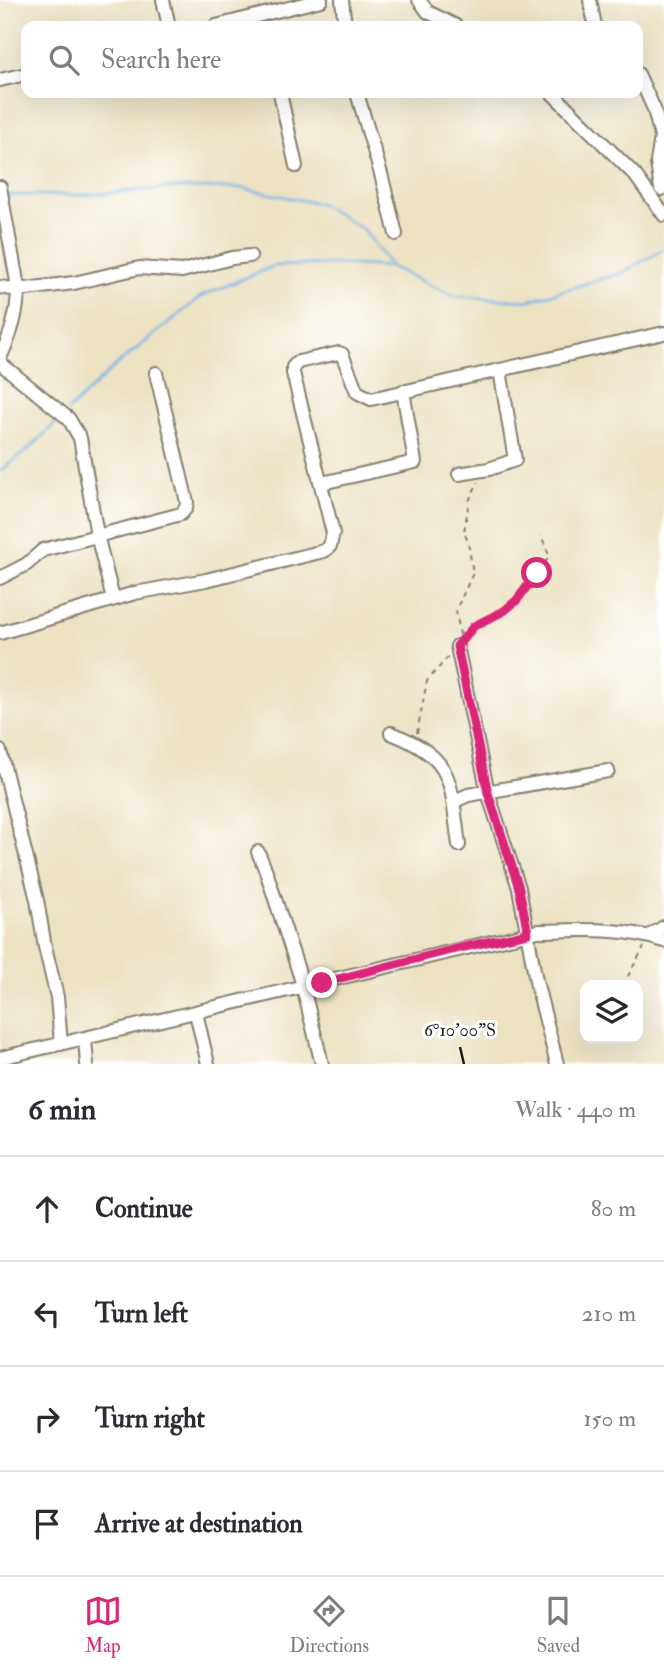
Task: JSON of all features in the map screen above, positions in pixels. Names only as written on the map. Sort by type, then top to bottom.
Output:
[{"type":"street","points":[[163,0],[168,21]]},
{"type":"street","points":[[265,20],[321,0]]},
{"type":"street","points":[[342,0],[344,21]]},
{"type":"street","points":[[419,0],[428,12],[446,21]]},
{"type":"street","points":[[590,0],[595,21]]},
{"type":"street","points":[[0,80],[21,75]]},
{"type":"street","points":[[643,85],[662,137],[657,163],[663,188],[651,198]]},
{"type":"street","points":[[281,98],[296,166]]},
{"type":"street","points":[[358,98],[396,234]]},
{"type":"street","points":[[557,98],[635,176],[664,215]]},
{"type":"street","points":[[0,187],[18,290],[17,315],[5,335],[0,360],[76,428],[97,536],[113,599]]},
{"type":"street","points":[[0,287],[18,290],[74,283],[139,268],[182,271],[250,256]]},
{"type":"street","points":[[0,633],[135,593],[206,580],[324,551],[330,546],[332,533],[293,367],[298,362],[342,354],[357,392],[371,399],[664,332]]},
{"type":"street","points":[[459,474],[514,461],[500,370]]},
{"type":"street","points":[[0,578],[27,564],[43,550],[181,514],[186,508],[187,502],[156,373]]},
{"type":"street","points":[[321,483],[413,465],[415,462],[403,390]]},
{"type":"street","points":[[457,646],[488,793],[519,888],[536,981],[557,1064]]},
{"type":"street","points":[[391,733],[419,745],[447,772],[459,845]]},
{"type":"street","points":[[0,751],[35,892],[57,997],[61,1044]]},
{"type":"street","points":[[453,802],[468,795],[608,771]]},
{"type":"street","points":[[258,852],[303,987],[322,1064]]},
{"type":"street","points":[[649,936],[664,927]]},
{"type":"street","points":[[0,1058],[528,933],[593,929],[627,932],[664,941]]},
{"type":"street","points":[[196,1013],[208,1064]]},
{"type":"street","points":[[85,1039],[87,1064]]},
{"type":"path","points":[[457,646],[460,633],[456,610],[473,573],[464,532],[469,501],[476,485],[489,469]]},
{"type":"path","points":[[419,745],[418,726],[427,681],[474,626],[504,611],[517,600],[527,584],[544,566],[550,555],[541,535]]},
{"type":"path","points":[[626,980],[649,936]]},
{"type":"waterway","points":[[6,195],[84,195],[170,188],[241,188],[321,204],[364,230],[391,267]]},
{"type":"waterway","points":[[68,411],[114,367],[202,296],[274,266],[337,264],[391,267],[454,296],[527,301],[622,273],[664,249]]},
{"type":"waterway","points":[[0,471],[30,448],[61,418]]},
{"type":"route","points":[[322,983],[528,933],[519,888],[488,793],[457,646],[474,626],[504,611],[517,600],[537,573]]}]
